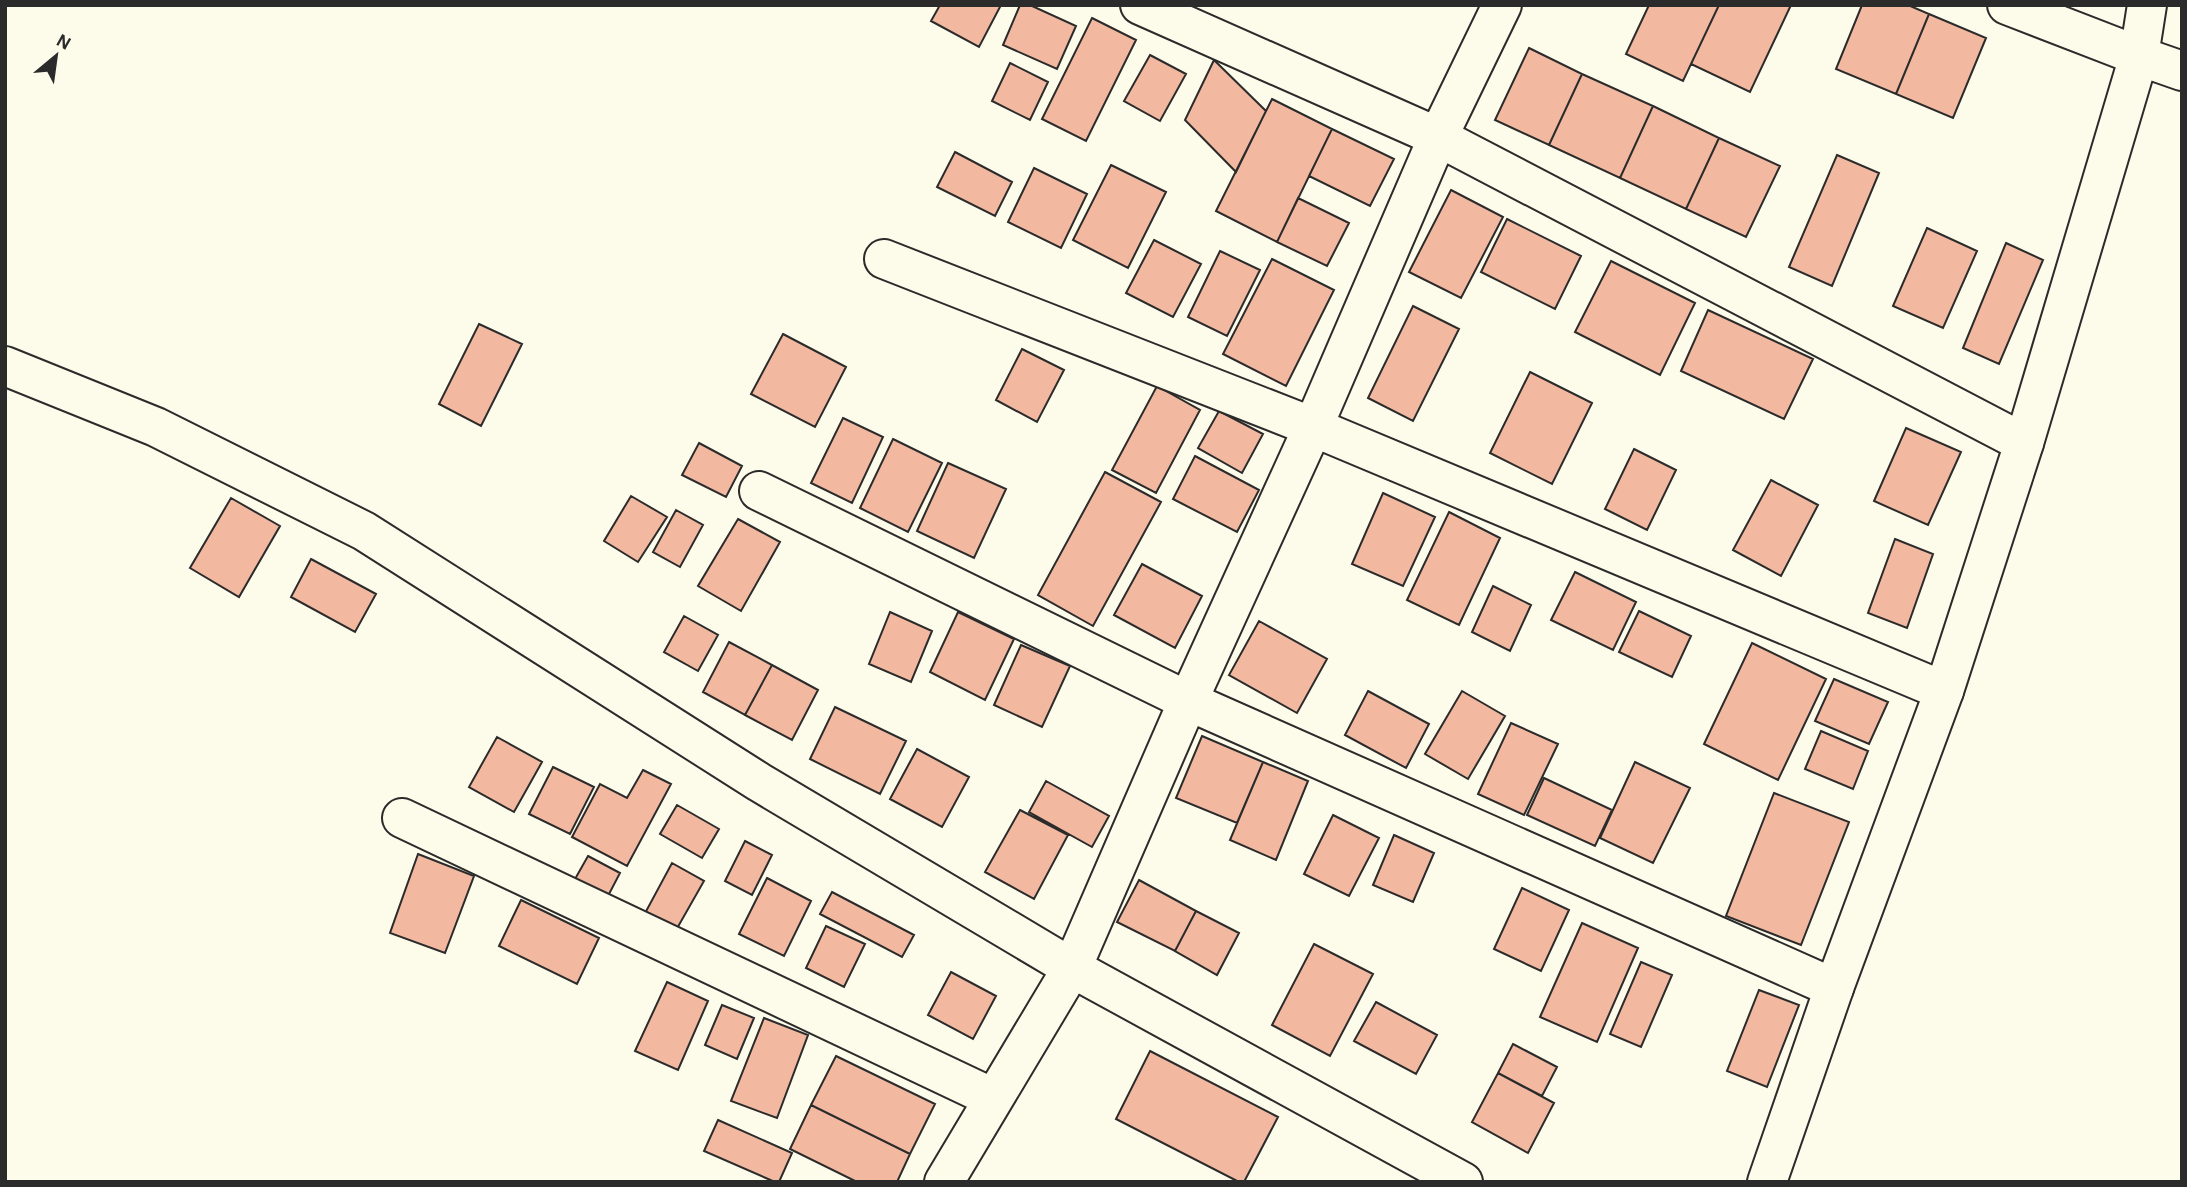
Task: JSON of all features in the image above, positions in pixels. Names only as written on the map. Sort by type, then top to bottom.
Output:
[{"type":"street","points":[[1140,5],[1438,137],[2024,443]]},
{"type":"street","points":[[944,1182],[1072,968],[1188,701],[1313,428],[1438,137],[1502,5]]},
{"type":"street","points":[[2007,5],[2182,71]]},
{"type":"street","points":[[1767,1182],[1834,988],[1944,691],[2024,443],[2139,56],[2147,5]]},
{"type":"street","points":[[884,260],[1313,428],[1944,691]]},
{"type":"street","points":[[5,366],[156,428],[364,531],[759,782],[1072,968],[1463,1182]]},
{"type":"street","points":[[759,491],[1188,701],[1834,988]]},
{"type":"street","points":[[402,818],[993,1098]]},
{"type":"building","points":[[940,5],[1001,5],[979,47],[931,21]]},
{"type":"building","points":[[1020,5],[1030,5],[1076,26],[1057,69],[1003,45]]},
{"type":"building","points":[[1649,5],[1719,5],[1683,81],[1626,54]]},
{"type":"building","points":[[1719,5],[1791,5],[1750,92],[1691,64]]},
{"type":"building","points":[[1862,5],[1908,5],[1929,14],[1896,94],[1836,69]]},
{"type":"building","points":[[1929,14],[1986,38],[1953,118],[1896,94]]},
{"type":"building","points":[[1092,18],[1136,40],[1086,141],[1042,119]]},
{"type":"building","points":[[1529,48],[1582,74],[1549,145],[1495,120]]},
{"type":"building","points":[[1150,55],[1186,74],[1160,121],[1124,101]]},
{"type":"building","points":[[1214,60],[1266,111],[1236,172],[1185,120]]},
{"type":"building","points":[[1010,63],[1048,82],[1030,120],[992,101]]},
{"type":"building","points":[[1582,74],[1653,106],[1620,178],[1549,145]]},
{"type":"building","points":[[1272,99],[1332,129],[1277,242],[1216,211]]},
{"type":"building","points":[[1653,106],[1719,138],[1686,209],[1620,178]]},
{"type":"building","points":[[1332,129],[1394,159],[1370,206],[1309,176]]},
{"type":"building","points":[[1719,138],[1780,166],[1746,237],[1686,209]]},
{"type":"building","points":[[955,152],[1012,182],[995,216],[937,187]]},
{"type":"building","points":[[1837,155],[1879,173],[1832,286],[1789,267]]},
{"type":"building","points":[[1111,165],[1166,192],[1128,268],[1073,240]]},
{"type":"building","points":[[1034,168],[1087,194],[1061,248],[1008,222]]},
{"type":"building","points":[[1451,190],[1503,217],[1461,298],[1409,272]]},
{"type":"building","points":[[1298,198],[1349,223],[1327,266],[1277,242]]},
{"type":"building","points":[[1507,219],[1581,256],[1555,309],[1481,272]]},
{"type":"building","points":[[1927,228],[1977,251],[1943,328],[1893,306]]},
{"type":"building","points":[[1154,240],[1201,264],[1173,317],[1126,293]]},
{"type":"building","points":[[2006,243],[2043,260],[1999,364],[1963,348]]},
{"type":"building","points":[[1220,251],[1260,270],[1227,336],[1188,317]]},
{"type":"building","points":[[1272,259],[1334,290],[1286,386],[1223,354]]},
{"type":"building","points":[[1611,261],[1695,303],[1660,375],[1575,332]]},
{"type":"building","points":[[1413,306],[1459,329],[1413,421],[1368,398]]},
{"type":"building","points":[[1708,310],[1813,359],[1784,419],[1681,371]]},
{"type":"building","points":[[479,324],[522,344],[481,426],[439,404]]},
{"type":"building","points":[[783,334],[846,367],[815,427],[751,394]]},
{"type":"building","points":[[1022,349],[1064,370],[1037,422],[996,400]]},
{"type":"building","points":[[1530,372],[1592,403],[1552,484],[1490,453]]},
{"type":"building","points":[[1157,386],[1200,410],[1156,493],[1112,470]]},
{"type":"building","points":[[1219,411],[1263,434],[1242,473],[1198,448]]},
{"type":"building","points":[[843,418],[883,437],[852,503],[811,483]]},
{"type":"building","points":[[1906,428],[1961,452],[1928,525],[1874,501]]},
{"type":"building","points":[[893,439],[942,463],[908,532],[860,508]]},
{"type":"building","points":[[699,443],[742,466],[726,497],[682,475]]},
{"type":"building","points":[[1634,449],[1676,470],[1647,530],[1605,509]]},
{"type":"building","points":[[1195,456],[1259,490],[1237,532],[1173,499]]},
{"type":"building","points":[[948,463],[1006,489],[974,558],[917,531]]},
{"type":"building","points":[[1105,472],[1161,502],[1093,626],[1038,595]]},
{"type":"building","points":[[1771,480],[1818,505],[1781,576],[1733,550]]},
{"type":"building","points":[[1383,493],[1435,517],[1403,586],[1352,564]]},
{"type":"building","points":[[631,496],[667,517],[638,562],[604,541]]},
{"type":"building","points":[[231,498],[280,526],[239,597],[190,568]]},
{"type":"building","points":[[676,510],[703,525],[680,567],[653,552]]},
{"type":"building","points":[[1449,512],[1500,538],[1459,625],[1407,600]]},
{"type":"building","points":[[738,519],[780,542],[741,611],[698,586]]},
{"type":"building","points":[[1895,539],[1933,554],[1907,628],[1868,613]]},
{"type":"building","points":[[311,559],[376,594],[355,632],[291,597]]},
{"type":"building","points":[[1142,564],[1202,596],[1175,648],[1114,615]]},
{"type":"building","points":[[1575,572],[1636,602],[1613,650],[1551,620]]},
{"type":"building","points":[[1493,586],[1531,605],[1510,651],[1472,632]]},
{"type":"building","points":[[1639,611],[1691,636],[1672,677],[1619,652]]},
{"type":"building","points":[[890,612],[932,631],[911,682],[869,664]]},
{"type":"building","points":[[958,612],[1014,639],[985,700],[930,672]]},
{"type":"building","points":[[684,616],[718,635],[698,671],[664,652]]},
{"type":"building","points":[[1259,621],[1327,659],[1297,713],[1229,675]]},
{"type":"building","points":[[729,642],[772,665],[745,715],[703,692]]},
{"type":"building","points":[[1752,643],[1826,679],[1778,780],[1704,744]]},
{"type":"building","points":[[1021,645],[1070,666],[1042,727],[994,705]]},
{"type":"building","points":[[772,665],[818,690],[792,740],[745,715]]},
{"type":"building","points":[[1834,679],[1888,702],[1869,744],[1815,721]]},
{"type":"building","points":[[1368,691],[1429,724],[1406,768],[1345,735]]},
{"type":"building","points":[[1462,691],[1505,716],[1468,779],[1425,754]]},
{"type":"building","points":[[835,707],[906,741],[880,794],[810,759]]},
{"type":"building","points":[[1511,723],[1558,744],[1524,815],[1478,794]]},
{"type":"building","points":[[1821,731],[1868,751],[1853,789],[1805,769]]},
{"type":"building","points":[[1202,736],[1263,762],[1237,823],[1176,798]]},
{"type":"building","points":[[497,737],[542,762],[514,812],[469,787]]},
{"type":"building","points":[[917,749],[969,777],[942,827],[890,799]]},
{"type":"building","points":[[1263,762],[1308,781],[1276,860],[1230,840]]},
{"type":"building","points":[[1635,762],[1690,788],[1653,863],[1600,838]]},
{"type":"building","points":[[553,767],[594,787],[570,834],[529,814]]},
{"type":"building","points":[[643,770],[671,784],[627,866],[572,837],[600,784],[627,798]]},
{"type":"building","points":[[1544,778],[1612,810],[1595,846],[1527,815]]},
{"type":"building","points":[[1046,781],[1109,816],[1092,847],[1029,812]]},
{"type":"building","points":[[1774,793],[1849,822],[1801,945],[1726,916]]},
{"type":"building","points":[[677,805],[719,829],[702,858],[660,834]]},
{"type":"building","points":[[1020,810],[1068,835],[1034,899],[985,872]]},
{"type":"building","points":[[1333,815],[1379,838],[1349,896],[1304,874]]},
{"type":"building","points":[[1394,835],[1434,853],[1413,902],[1373,885]]},
{"type":"building","points":[[745,841],[772,855],[752,895],[725,881]]},
{"type":"building","points":[[418,854],[474,876],[445,953],[390,933]]},
{"type":"building","points":[[588,856],[620,873],[608,896],[575,879]]},
{"type":"building","points":[[672,863],[704,881],[675,932],[644,915]]},
{"type":"building","points":[[767,878],[811,901],[784,956],[739,934]]},
{"type":"building","points":[[1139,880],[1196,911],[1175,951],[1117,922]]},
{"type":"building","points":[[1522,888],[1569,910],[1541,971],[1494,949]]},
{"type":"building","points":[[832,892],[914,935],[902,957],[820,914]]},
{"type":"building","points":[[521,900],[599,938],[577,984],[499,946]]},
{"type":"building","points":[[1196,911],[1239,933],[1217,975],[1175,951]]},
{"type":"building","points":[[1582,923],[1638,948],[1597,1042],[1540,1017]]},
{"type":"building","points":[[826,926],[865,944],[844,987],[806,968]]},
{"type":"building","points":[[1314,944],[1373,974],[1330,1056],[1272,1025]]},
{"type":"building","points":[[1641,962],[1672,975],[1641,1047],[1610,1034]]},
{"type":"building","points":[[951,972],[996,996],[973,1039],[928,1015]]},
{"type":"building","points":[[667,982],[708,1001],[678,1070],[635,1051]]},
{"type":"building","points":[[1759,990],[1799,1005],[1767,1087],[1727,1071]]},
{"type":"building","points":[[1376,1002],[1437,1035],[1416,1074],[1354,1041]]},
{"type":"building","points":[[722,1005],[754,1018],[737,1059],[705,1045]]},
{"type":"building","points":[[764,1018],[808,1035],[777,1118],[731,1101]]},
{"type":"building","points":[[1513,1044],[1557,1067],[1542,1096],[1498,1073]]},
{"type":"building","points":[[1150,1051],[1278,1117],[1244,1182],[1239,1182],[1116,1119]]},
{"type":"building","points":[[836,1056],[935,1104],[910,1154],[811,1105]]},
{"type":"building","points":[[1498,1073],[1554,1103],[1528,1153],[1472,1122]]},
{"type":"building","points":[[811,1105],[910,1154],[897,1182],[857,1182],[790,1149]]},
{"type":"building","points":[[718,1120],[792,1153],[779,1182],[704,1151]]}]
